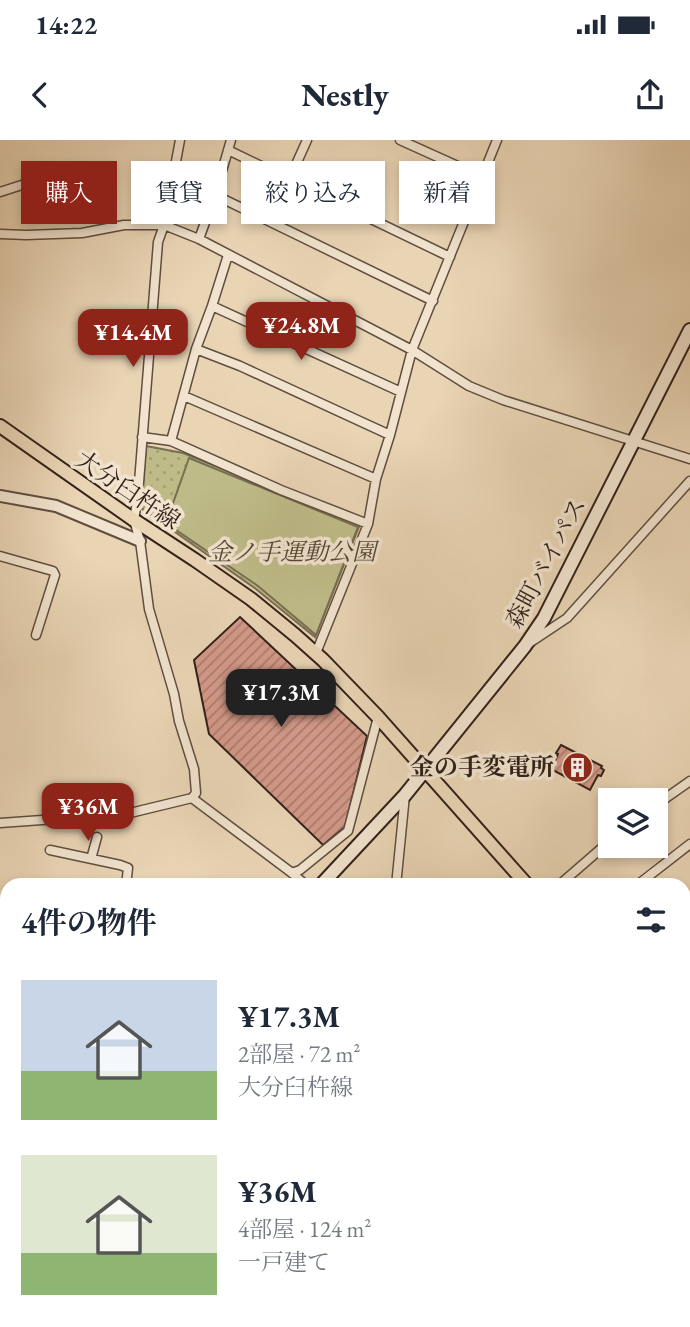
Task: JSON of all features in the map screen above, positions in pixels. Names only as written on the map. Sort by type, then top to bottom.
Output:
[{"type":"main road","name":"森町バイパス","points":[[327,878],[405,795],[525,646],[544,618],[690,330]]},
{"type":"main road","name":"大分臼杵線","points":[[0,426],[251,599],[316,653],[378,717],[521,878]]},
{"type":"street","points":[[0,823],[127,814],[192,798],[196,793],[194,769],[149,610],[141,541],[134,520],[158,242],[164,225],[180,140]]},
{"type":"street","points":[[225,161],[231,140]]},
{"type":"street","points":[[298,161],[307,140]]},
{"type":"street","points":[[400,140],[447,161]]},
{"type":"street","points":[[488,161],[497,140]]},
{"type":"street","points":[[228,150],[250,161]]},
{"type":"street","points":[[0,192],[21,185]]},
{"type":"street","points":[[227,201],[433,300]]},
{"type":"street","points":[[199,239],[204,224]]},
{"type":"street","points":[[381,224],[450,257]]},
{"type":"street","points":[[316,653],[368,524],[376,479],[412,350],[463,224]]},
{"type":"street","points":[[0,234],[82,233],[124,225],[164,225],[199,239],[412,350],[469,386],[503,400],[690,459]]},
{"type":"street","points":[[171,441],[196,349],[228,255]]},
{"type":"street","points":[[212,306],[401,392]]},
{"type":"street","points":[[196,349],[240,366],[390,435]]},
{"type":"street","points":[[184,396],[376,479]]},
{"type":"street","points":[[142,437],[171,441],[281,490],[368,524]]},
{"type":"street","points":[[525,646],[566,618],[690,481]]},
{"type":"street","points":[[0,496],[55,506],[141,541]]},
{"type":"street","points":[[0,556],[53,571],[55,575],[36,635]]},
{"type":"street","points":[[292,873],[300,870],[348,831],[378,717]]},
{"type":"street","points":[[668,797],[690,781]]},
{"type":"street","points":[[397,878],[405,795]]},
{"type":"street","points":[[192,798],[298,878]]},
{"type":"street","points":[[91,859],[97,837]]},
{"type":"street","points":[[646,878],[690,844]]},
{"type":"street","points":[[50,850],[120,865],[128,868],[127,878]]},
{"type":"street","points":[[567,878],[598,851]]},
{"type":"green space","name":"金ノ手運動公園","points":[[146,446],[183,453],[360,524],[315,637],[256,589],[141,508]]},
{"type":"green space","name":"金ノ手運動公園","points":[[189,458],[358,527],[316,635],[258,586],[166,523]]},
{"type":"building","points":[[240,617],[367,736],[345,827],[323,845],[209,734],[194,660]]},
{"type":"building","name":"金の手変電所","points":[[561,745],[602,766],[604,770],[601,776],[598,775],[590,790],[551,769]]},
{"type":"place","name":"金の手変電所","points":[[577,767]]}]
